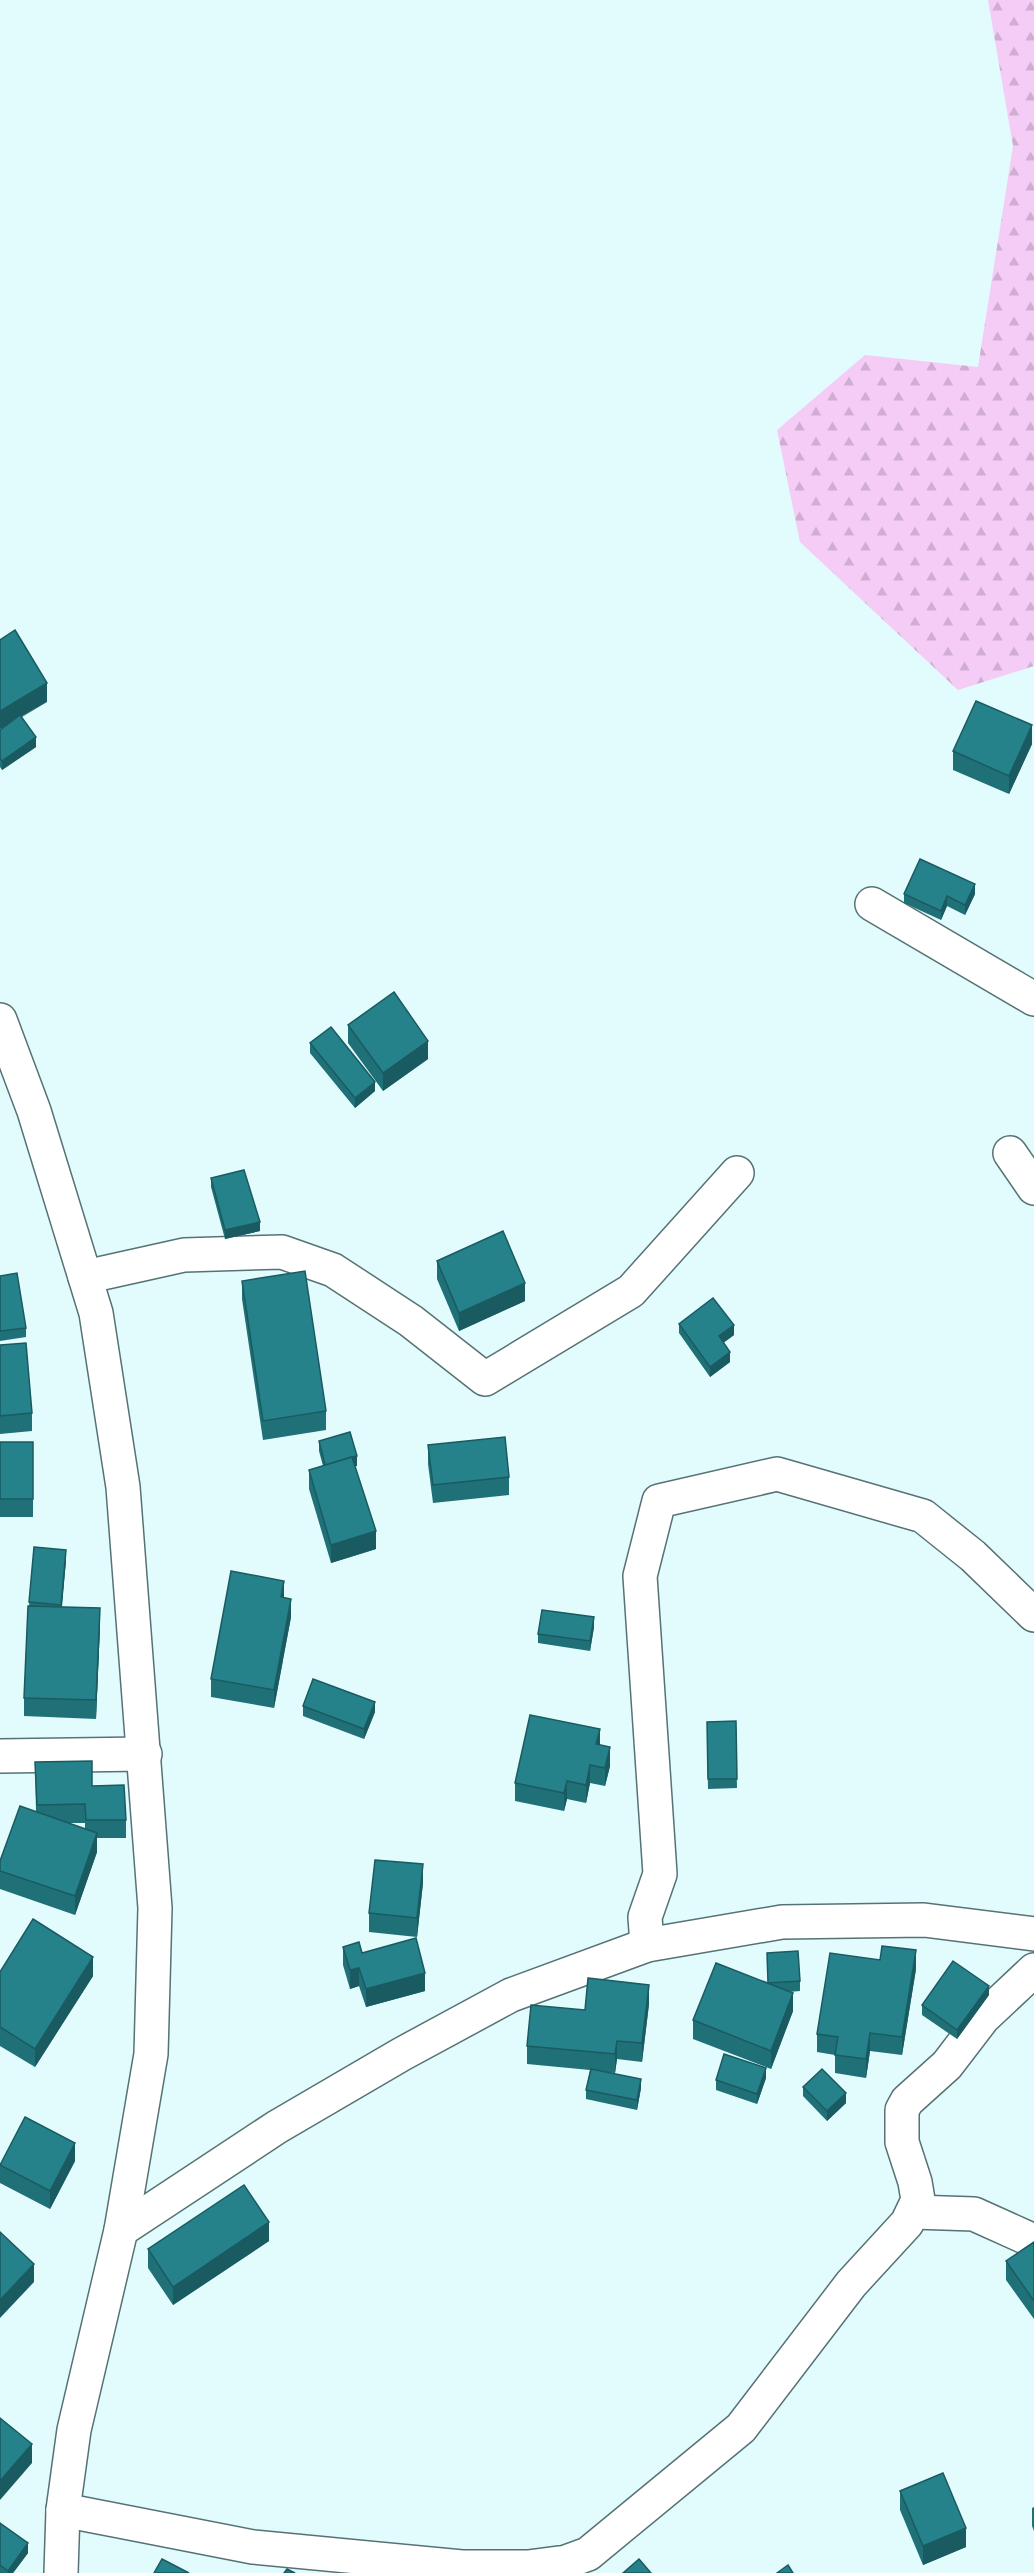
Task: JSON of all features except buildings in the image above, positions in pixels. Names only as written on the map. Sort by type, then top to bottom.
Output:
[{"type":"street","points":[[872,904],[1034,999]]},
{"type":"street","points":[[0,1020],[34,1111],[96,1313],[123,1487],[155,1908],[151,2054],[121,2230],[74,2430],[63,2510],[61,2573]]},
{"type":"street","points":[[1010,1152],[1034,1188]]},
{"type":"street","points":[[85,1277],[184,1256],[282,1252],[333,1270],[411,1321],[485,1379],[631,1291],[736,1173]]},
{"type":"street","points":[[647,1945],[645,1917],[660,1874],[640,1576],[659,1501],[777,1474],[923,1516],[973,1556],[1034,1615]]},
{"type":"street","points":[[0,1756],[145,1754]]},
{"type":"street","points":[[121,2230],[277,2127],[402,2054],[511,1995],[647,1945],[782,1922],[924,1920],[1034,1934]]},
{"type":"street","points":[[63,2510],[253,2547],[462,2567],[528,2567],[566,2562],[588,2554],[741,2427],[851,2284],[893,2239],[914,2212],[918,2200],[915,2182],[902,2142],[902,2110],[907,2101],[947,2065],[983,2018],[1034,1970]]},
{"type":"street","points":[[914,2212],[974,2214],[1034,2241]]},
{"type":"green space","points":[[988,0],[1034,0],[1034,666],[958,690],[800,542],[777,430],[865,355],[978,367],[1013,146]]}]
